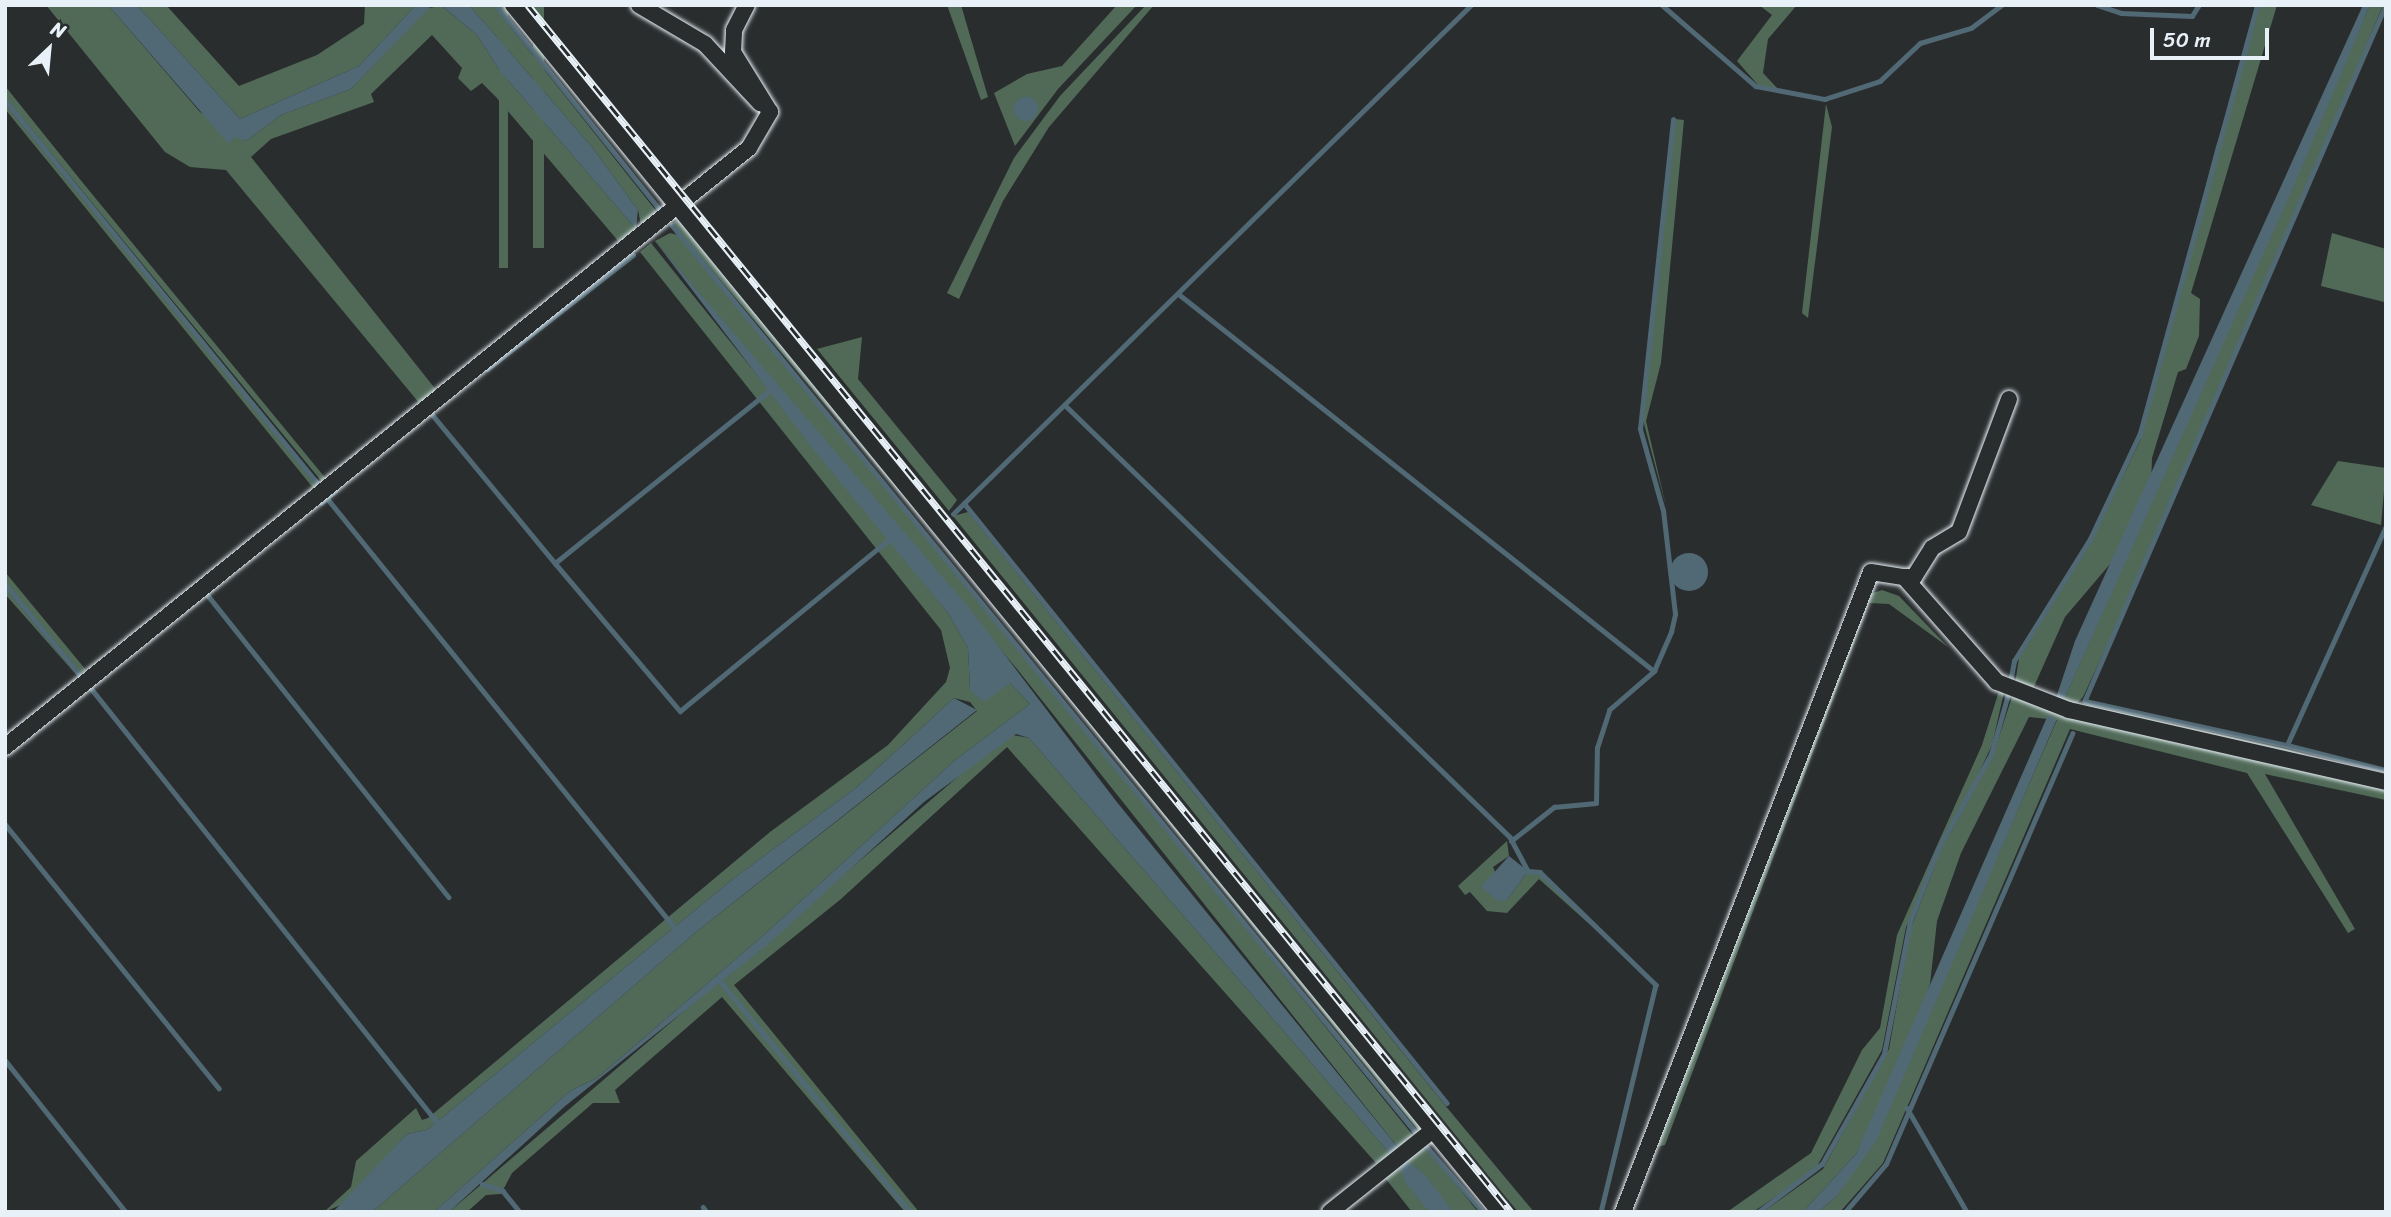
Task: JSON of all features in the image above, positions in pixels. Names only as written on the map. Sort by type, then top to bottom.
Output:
[{"type":"street","points":[[513,5],[1500,1212]]},
{"type":"street","points":[[639,5],[645,15],[705,44],[770,112]]},
{"type":"street","points":[[747,5],[734,30],[733,52],[770,112]]},
{"type":"street","points":[[5,747],[679,208],[750,148],[770,112]]},
{"type":"street","points":[[1623,1212],[1871,572],[1914,577],[1932,548],[1959,532],[2009,399]]},
{"type":"street","points":[[1904,577],[1997,682],[2069,710],[2386,782]]},
{"type":"street","points":[[1330,1212],[1433,1130]]},
{"type":"green space","points":[[46,5],[108,5],[200,112],[246,141],[281,115],[351,89],[428,8],[442,6],[477,35],[500,71],[636,229],[619,242],[496,97],[482,83],[471,91],[458,78],[462,68],[432,35],[371,94],[374,102],[271,139],[251,157],[437,391],[420,404],[226,170],[190,167],[165,152]]},
{"type":"green space","points":[[137,5],[166,5],[239,86],[317,55],[364,24],[365,5],[416,5],[359,66],[240,119]]},
{"type":"green space","points":[[469,5],[493,5],[657,212],[641,225],[638,210],[592,147]]},
{"type":"green space","points":[[499,5],[508,5],[508,268],[499,268]]},
{"type":"green space","points":[[533,5],[544,5],[544,248],[533,248]]},
{"type":"green space","points":[[947,5],[961,5],[988,97],[981,100]]},
{"type":"green space","points":[[1117,5],[1137,5],[1058,89],[1015,146],[994,93],[1027,74],[1062,66]]},
{"type":"green space","points":[[1146,5],[1154,5],[1049,127],[1003,201],[959,299],[947,293],[1014,158],[1060,96]]},
{"type":"green space","points":[[1759,5],[1797,5],[1768,39],[1763,73],[1779,90],[1758,85],[1737,61],[1772,15]]},
{"type":"green space","points":[[2260,5],[2277,5],[2191,293],[2200,299],[2199,336],[2186,369],[2178,372],[2152,458],[2151,484],[2116,557],[2065,617],[2032,691],[2015,684],[2019,658],[2091,542],[2140,441],[2215,150]]},
{"type":"green space","points":[[2370,5],[2383,5],[2303,199],[2135,585],[2083,697],[2072,708],[2063,702]]},
{"type":"green space","points":[[5,86],[327,480],[323,483],[5,97]]},
{"type":"green space","points":[[5,104],[317,486],[314,489],[5,109]]},
{"type":"green space","points":[[1826,104],[1832,127],[1808,318],[1802,313]]},
{"type":"green space","points":[[1675,119],[1684,120],[1661,363],[1646,421],[1666,506],[1643,420]]},
{"type":"green space","points":[[682,219],[1426,1127],[1422,1135],[935,534],[672,223]]},
{"type":"green space","points":[[670,233],[678,235],[939,548],[1415,1138],[1400,1150],[1017,669],[655,241]]},
{"type":"green space","points":[[2332,233],[2386,249],[2384,302],[2321,286]]},
{"type":"green space","points":[[651,243],[948,613],[968,648],[970,690],[1010,683],[1030,704],[954,761],[765,934],[597,1078],[570,1091],[434,1212],[372,1212],[696,932],[977,711],[970,702],[954,698],[857,787],[733,879],[427,1130],[407,1134],[343,1204],[324,1212],[351,1187],[356,1161],[416,1108],[422,1120],[428,1118],[770,832],[888,745],[946,682],[950,668],[941,630],[640,252]]},
{"type":"green space","points":[[862,337],[858,379],[957,500],[949,511],[817,349]]},
{"type":"green space","points":[[2338,461],[2386,468],[2381,525],[2311,505]]},
{"type":"green space","points":[[968,512],[1534,1212],[1518,1212],[953,516]]},
{"type":"green space","points":[[5,572],[86,670],[81,673],[5,581]]},
{"type":"green space","points":[[5,588],[79,678],[5,594]]},
{"type":"green space","points":[[1882,590],[1899,596],[1948,647],[1889,604],[1869,603],[1665,1145],[1656,1147],[1867,595]]},
{"type":"green space","points":[[1999,691],[2004,692],[1992,745],[1906,927],[1882,1050],[1815,1170],[1753,1212],[1727,1212],[1811,1153],[1862,1050],[1880,1028],[1897,935],[1982,745]]},
{"type":"green space","points":[[2013,694],[2386,786],[2386,800],[2265,774],[2355,929],[2348,933],[2247,773],[2070,729],[1883,1163],[1840,1212],[1818,1212],[1837,1196],[1884,1117],[2057,720],[2029,717],[1961,853],[1937,921],[1930,984],[1917,1023],[1856,1154],[1803,1212],[1763,1212],[1823,1169],[1889,1049],[1910,931],[1940,852],[1993,755]]},
{"type":"green space","points":[[2087,705],[2286,749],[2386,779],[2084,710]]},
{"type":"green space","points":[[1008,734],[1029,738],[1392,1156],[1376,1163],[1007,747],[841,899],[734,985],[919,1212],[905,1212],[722,997],[615,1090],[620,1103],[593,1103],[512,1173],[501,1194],[486,1195],[467,1212],[449,1212]]},
{"type":"green space","points":[[1507,841],[1509,856],[1493,867],[1507,900],[1528,871],[1539,874],[1624,955],[1539,879],[1507,913],[1487,911],[1470,892],[1465,895],[1458,886]]},
{"type":"green space","points":[[1422,1147],[1432,1154],[1478,1212],[1453,1212],[1405,1159]]},
{"type":"green space","points":[[1398,1164],[1429,1212],[1412,1212],[1386,1179],[1337,1212]]},
{"type":"water","points":[[108,5],[137,5],[240,119],[359,66],[416,5],[432,5],[351,89],[281,115],[246,141],[237,137],[228,143]]},
{"type":"water","points":[[441,5],[469,5],[592,147],[638,210],[636,229],[500,71],[477,35]]},
{"type":"water","points":[[2363,5],[2370,5],[2296,181],[2063,702],[2056,698],[2075,641]]},
{"type":"water","points":[[1026,97],[1037,104],[1038,109],[1031,120],[1026,121],[1015,114],[1014,109],[1021,98]]},
{"type":"water","points":[[655,241],[970,609],[1116,801],[1400,1150],[1392,1156],[1029,738],[1016,734],[924,802],[767,945],[564,1107],[449,1212],[434,1212],[570,1091],[597,1078],[765,934],[954,761],[1030,704],[1010,683],[984,702],[970,690],[968,648],[948,613],[810,445]]},
{"type":"water","points":[[1689,553],[1702,559],[1708,572],[1702,585],[1689,591],[1676,585],[1670,572],[1676,559]]},
{"type":"water","points":[[954,698],[977,710],[696,932],[372,1212],[333,1212],[407,1134],[427,1130],[733,879],[857,787]]},
{"type":"water","points":[[2048,715],[2057,719],[1876,1141],[1837,1196],[1818,1212],[1803,1212],[1856,1154]]},
{"type":"water","points":[[1509,856],[1528,871],[1507,900],[1498,901],[1481,887]]},
{"type":"water","points":[[1405,1159],[1426,1176],[1453,1212],[1429,1212],[1406,1183],[1398,1164]]},
{"type":"waterway","points":[[496,5],[660,210]]},
{"type":"waterway","points":[[953,514],[1471,5]]},
{"type":"waterway","points":[[1662,5],[1756,86],[1825,99],[1880,81],[1920,43],[1971,28],[2002,5]]},
{"type":"waterway","points":[[2097,5],[2121,13],[2192,16],[2199,5]]},
{"type":"waterway","points":[[2010,682],[2014,661],[2090,539],[2140,433],[2257,5]]},
{"type":"waterway","points":[[2386,5],[2085,701],[2287,745],[2386,526]]},
{"type":"waterway","points":[[5,100],[319,485]]},
{"type":"waterway","points":[[1511,841],[1554,807],[1596,803],[1597,748],[1609,710],[1654,671],[1671,632],[1675,614],[1663,511],[1640,429],[1673,120]]},
{"type":"waterway","points":[[672,225],[1418,1135]]},
{"type":"waterway","points":[[487,369],[633,255]]},
{"type":"waterway","points":[[1180,295],[1654,671]]},
{"type":"waterway","points":[[431,413],[555,563],[768,392]]},
{"type":"waterway","points":[[1065,405],[1510,837],[1528,871],[1540,872],[1656,985],[1601,1212]]},
{"type":"waterway","points":[[321,503],[336,490]]},
{"type":"waterway","points":[[327,498],[675,928]]},
{"type":"waterway","points":[[964,503],[1447,1103]]},
{"type":"waterway","points":[[555,563],[680,711],[888,540]]},
{"type":"waterway","points":[[5,584],[80,675]]},
{"type":"waterway","points":[[206,593],[449,897]]},
{"type":"waterway","points":[[90,687],[437,1122]]},
{"type":"waterway","points":[[1758,1212],[1822,1164],[1884,1054],[1910,922],[1938,849],[1991,754],[2009,691]]},
{"type":"waterway","points":[[1845,1212],[1886,1164],[2072,734]]},
{"type":"waterway","points":[[2287,745],[2386,770]]},
{"type":"waterway","points":[[5,824],[219,1088]]},
{"type":"waterway","points":[[721,982],[910,1212]]},
{"type":"waterway","points":[[5,1060],[126,1212]]},
{"type":"waterway","points":[[1907,1108],[1967,1212]]},
{"type":"waterway","points":[[1426,1146],[1483,1212]]},
{"type":"waterway","points":[[482,1184],[503,1191],[520,1212]]},
{"type":"waterway","points":[[703,1207],[707,1212]]},
{"type":"railway","points":[[528,5],[1511,1212]]}]
